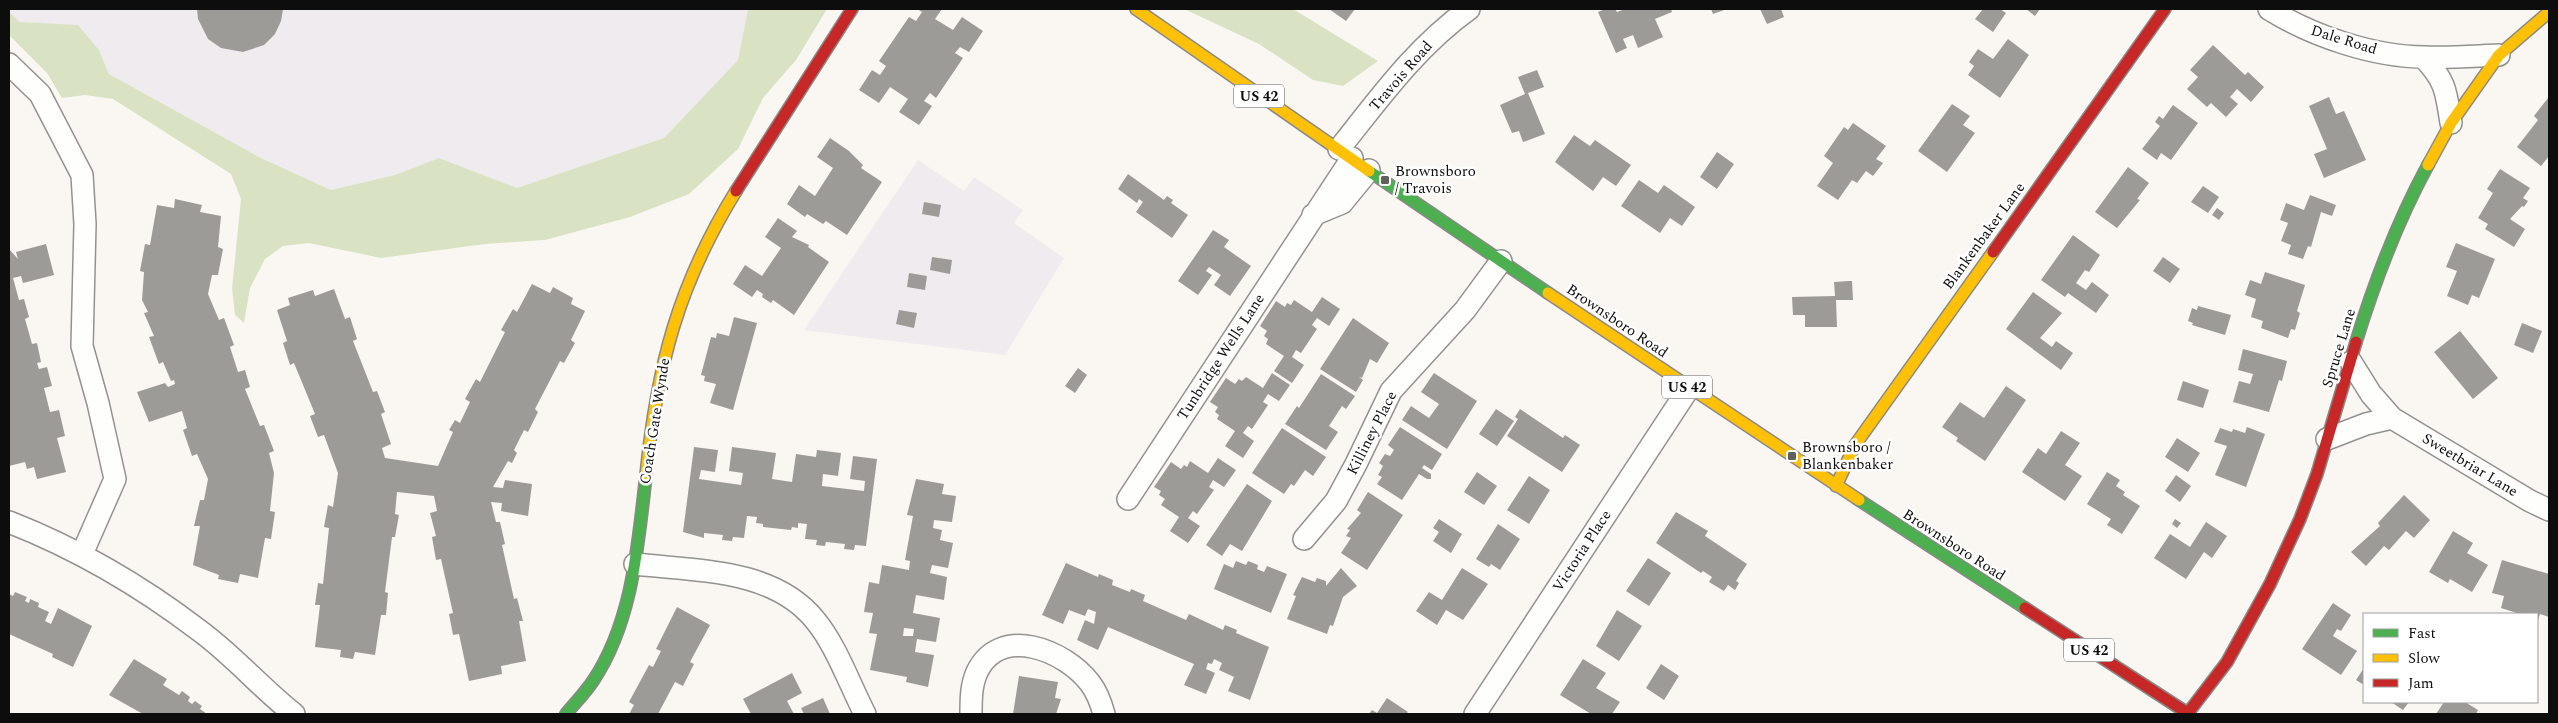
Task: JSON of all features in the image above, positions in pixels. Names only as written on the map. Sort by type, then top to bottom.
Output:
[{"type":"street","name":"Coach Gate Wynde","points":[[566,714],[595,679],[616,635],[635,564],[655,398],[669,335],[693,268],[737,187],[852,9]]},
{"type":"street","name":"Brownsboro Road","points":[[1136,9],[1277,109],[1689,388],[1836,486],[2188,714]]},
{"type":"street","name":"Travois Road","points":[[1353,159],[1404,68],[1428,42],[1469,9]]},
{"type":"street","name":"Blankenbaker Lane","points":[[1836,486],[1855,445],[2165,9]]},
{"type":"street","name":"Dale Road","points":[[2269,9],[2319,34],[2352,44],[2423,57],[2498,55]]},
{"type":"street","name":"Spruce Lane","points":[[2188,714],[2227,662],[2270,584],[2300,519],[2327,439],[2381,262],[2404,209],[2451,123],[2498,55],[2549,12]]},
{"type":"street","points":[[2423,57],[2440,74],[2447,96],[2451,123]]},
{"type":"street","points":[[9,64],[40,94],[82,175],[85,224],[82,346],[98,403],[115,479],[82,554]]},
{"type":"street","name":"Tunbridge Wells Lane","points":[[1128,499],[1313,215],[1342,204],[1353,159]]},
{"type":"street","name":"Killiney Place","points":[[1304,539],[1336,500],[1356,464],[1391,391],[1465,310],[1501,261]]},
{"type":"street","name":"Sweetbriar Lane","points":[[2350,362],[2371,394],[2392,418],[2530,501],[2549,510]]},
{"type":"street","name":"Victoria Place","points":[[1475,714],[1689,388]]},
{"type":"street","points":[[2327,439],[2366,424],[2392,418]]},
{"type":"street","points":[[9,522],[82,554],[135,584],[201,632],[294,714]]},
{"type":"street","points":[[635,564],[730,576],[760,582],[786,593],[817,621],[865,714]]},
{"type":"street","points":[[971,714],[972,686],[977,672],[985,660],[996,651],[1008,646],[1025,646],[1055,655],[1083,674],[1096,692],[1104,714]]},
{"type":"shaded area","points":[[9,9],[748,9],[738,60],[664,138],[517,188],[439,158],[395,175],[331,190],[261,158],[109,74],[99,50],[78,26],[20,22],[9,12]]},
{"type":"shaded area","points":[[918,160],[964,191],[974,177],[1023,210],[1014,223],[1064,258],[1005,355],[804,330]]},
{"type":"green space","points":[[748,9],[827,9],[796,60],[763,98],[738,149],[689,194],[630,217],[545,240],[485,244],[381,258],[309,243],[283,246],[265,259],[250,288],[244,323],[235,315],[232,288],[241,199],[231,174],[113,99],[85,95],[62,98],[47,73],[9,35],[9,12],[20,22],[78,25],[99,50],[109,74],[261,158],[331,190],[395,175],[439,158],[517,188],[664,138],[738,60]]},
{"type":"green space","points":[[1184,9],[1293,9],[1378,61],[1343,86],[1313,80],[1259,44]]},
{"type":"building","points":[[197,9],[283,9],[281,21],[275,34],[264,45],[243,52],[221,48],[208,39],[198,19]]},
{"type":"building","points":[[917,9],[942,9],[935,19],[953,30],[962,17],[983,31],[969,52],[960,47],[955,53],[963,58],[936,98],[930,93],[924,101],[932,106],[919,125],[899,112],[908,99],[890,87],[879,103],[859,90],[872,70],[880,75],[886,66],[879,61],[909,17],[916,21],[922,12]]},
{"type":"building","points":[[1329,9],[1355,9],[1346,21]]},
{"type":"building","points":[[1605,9],[1615,9],[1617,12],[1625,9],[1671,9],[1672,12],[1655,19],[1663,37],[1638,48],[1633,35],[1623,39],[1627,48],[1616,53],[1598,12]]},
{"type":"building","points":[[1711,9],[1727,9],[1713,14]]},
{"type":"building","points":[[1760,9],[1781,9],[1784,17],[1767,24]]},
{"type":"building","points":[[1983,9],[2000,9],[2006,13],[1993,32],[1975,19]]},
{"type":"building","points":[[2026,9],[2040,9],[2035,16]]},
{"type":"building","points":[[2008,39],[2029,55],[2000,98],[1968,75],[1974,66],[1969,62],[1978,49],[1993,59]]},
{"type":"building","points":[[2213,45],[2245,75],[2248,72],[2264,87],[2251,102],[2237,89],[2230,97],[2238,104],[2226,117],[2211,103],[2207,107],[2187,89],[2198,77],[2190,70]]},
{"type":"building","points":[[1537,70],[1544,87],[1528,93],[1545,134],[1523,142],[1519,131],[1512,133],[1500,105],[1525,94],[1518,77]]},
{"type":"building","points":[[2329,97],[2336,114],[2344,111],[2366,160],[2324,178],[2314,154],[2327,149],[2309,106]]},
{"type":"building","points":[[2548,98],[2549,156],[2541,166],[2517,147],[2538,120],[2534,116]]},
{"type":"building","points":[[1952,104],[1970,116],[1963,125],[1975,133],[1947,172],[1918,151]]},
{"type":"building","points":[[2173,105],[2198,123],[2171,160],[2161,153],[2157,160],[2142,149],[2160,126],[2155,122],[2159,116],[2163,119]]},
{"type":"building","points":[[1853,123],[1886,146],[1876,159],[1883,163],[1873,176],[1866,171],[1857,183],[1852,180],[1838,200],[1817,186],[1833,163],[1824,156],[1844,127],[1848,130]]},
{"type":"building","points":[[1574,135],[1590,146],[1595,140],[1631,165],[1616,186],[1603,177],[1593,191],[1555,162]]},
{"type":"building","points":[[830,138],[849,151],[863,165],[861,168],[882,182],[847,235],[826,221],[823,224],[807,214],[805,217],[787,204],[799,185],[815,196],[833,168],[817,157]]},
{"type":"building","points":[[1717,152],[1734,164],[1717,189],[1700,177]]},
{"type":"building","points":[[2128,167],[2149,183],[2137,199],[2140,200],[2117,228],[2095,212]]},
{"type":"building","points":[[2500,169],[2530,188],[2523,198],[2528,201],[2510,219],[2525,229],[2514,247],[2485,229],[2488,224],[2478,218],[2493,193],[2487,189]]},
{"type":"building","points":[[1128,174],[1164,200],[1167,196],[1173,200],[1171,203],[1188,215],[1172,238],[1136,212],[1143,202],[1139,199],[1137,203],[1118,189]]},
{"type":"building","points":[[1639,180],[1658,193],[1664,185],[1695,207],[1682,226],[1670,218],[1660,233],[1621,206]]},
{"type":"building","points":[[2203,186],[2219,197],[2208,213],[2191,202]]},
{"type":"building","points":[[2310,195],[2336,205],[2332,216],[2321,212],[2311,247],[2308,246],[2303,259],[2288,254],[2291,245],[2281,241],[2288,223],[2280,220],[2286,203],[2304,210]]},
{"type":"building","points":[[175,199],[202,205],[200,212],[221,216],[218,247],[223,249],[218,275],[212,275],[208,294],[219,320],[224,318],[234,345],[230,347],[238,372],[245,370],[250,387],[245,389],[260,426],[264,425],[274,451],[269,453],[274,473],[270,511],[275,512],[271,539],[265,538],[258,578],[240,574],[238,583],[218,579],[219,575],[193,565],[200,526],[194,526],[200,500],[204,500],[208,479],[197,454],[192,456],[183,430],[187,428],[182,411],[149,422],[137,392],[165,383],[168,387],[175,384],[174,380],[171,381],[163,362],[159,364],[149,337],[154,336],[144,313],[148,312],[142,300],[144,272],[140,271],[145,244],[150,245],[157,205],[174,208]]},
{"type":"building","points":[[924,202],[941,205],[939,217],[922,214]]},
{"type":"building","points":[[2217,208],[2224,213],[2219,220],[2212,215]]},
{"type":"building","points":[[778,218],[797,231],[792,237],[809,245],[808,247],[829,262],[794,315],[773,300],[771,303],[762,297],[763,294],[757,290],[752,297],[733,284],[745,265],[762,276],[781,248],[765,237]]},
{"type":"building","points":[[1213,230],[1229,240],[1224,247],[1251,266],[1230,296],[1214,285],[1221,275],[1209,267],[1206,271],[1212,275],[1198,295],[1178,281]]},
{"type":"building","points":[[2073,235],[2100,255],[2089,272],[2085,270],[2076,283],[2086,290],[2092,282],[2109,295],[2096,313],[2068,293],[2065,297],[2041,280]]},
{"type":"building","points":[[2456,243],[2495,259],[2479,298],[2472,295],[2468,305],[2447,296],[2457,271],[2446,267]]},
{"type":"building","points":[[46,244],[54,275],[23,283],[21,276],[13,278],[19,300],[24,299],[29,317],[25,319],[32,344],[37,343],[41,362],[37,363],[39,369],[47,367],[52,386],[44,388],[50,412],[59,410],[65,436],[57,438],[66,472],[37,479],[34,467],[27,469],[25,462],[9,466],[9,249],[18,259],[16,252]]},
{"type":"building","points":[[932,257],[952,260],[950,274],[930,270]]},
{"type":"building","points":[[2163,257],[2180,269],[2170,283],[2153,271]]},
{"type":"building","points":[[2265,272],[2305,285],[2297,311],[2300,313],[2295,330],[2291,329],[2288,338],[2261,328],[2263,321],[2251,317],[2256,299],[2245,295],[2250,280],[2261,284]]},
{"type":"building","points":[[909,273],[927,276],[925,290],[907,287]]},
{"type":"building","points":[[1852,281],[1853,300],[1836,300],[1837,327],[1805,327],[1805,315],[1793,315],[1792,297],[1835,296],[1834,282]]},
{"type":"building","points":[[532,284],[550,293],[553,287],[573,298],[571,304],[585,311],[571,340],[575,343],[564,363],[560,361],[535,409],[538,412],[528,432],[524,430],[514,450],[517,453],[512,463],[508,461],[493,487],[503,488],[505,480],[532,484],[528,516],[501,511],[502,503],[491,502],[496,522],[500,522],[505,544],[502,545],[514,599],[517,598],[523,621],[519,621],[526,661],[501,666],[502,674],[469,681],[459,634],[453,635],[449,614],[453,613],[441,559],[436,560],[432,537],[436,536],[430,513],[437,511],[434,496],[397,492],[395,514],[399,515],[395,537],[392,537],[385,592],[388,593],[386,615],[381,615],[375,655],[355,652],[353,659],[340,657],[341,650],[315,647],[320,605],[315,605],[318,583],[323,584],[329,528],[324,527],[328,505],[333,507],[338,473],[324,435],[318,437],[310,416],[315,414],[294,363],[290,365],[283,343],[287,341],[277,310],[290,305],[288,298],[313,290],[315,296],[334,289],[345,319],[350,317],[357,339],[353,341],[373,392],[377,391],[385,412],[381,414],[391,444],[382,448],[385,458],[438,466],[453,432],[449,430],[455,420],[460,423],[470,402],[465,399],[476,379],[480,382],[505,332],[501,330],[513,309],[517,312]]},
{"type":"building","points":[[2033,292],[2062,313],[2040,338],[2052,347],[2056,341],[2073,353],[2061,370],[2006,329]]},
{"type":"building","points":[[1322,297],[1340,309],[1329,326],[1317,318],[1312,325],[1317,329],[1301,353],[1296,350],[1292,357],[1304,365],[1292,383],[1274,371],[1284,356],[1266,344],[1268,339],[1264,336],[1267,331],[1260,326],[1276,301],[1285,307],[1287,303],[1291,305],[1294,300],[1312,312]]},
{"type":"building","points":[[2198,306],[2231,315],[2225,335],[2192,325],[2193,323],[2188,321],[2192,308],[2197,310]]},
{"type":"building","points":[[899,310],[917,313],[914,328],[896,324]]},
{"type":"building","points":[[734,317],[757,323],[733,410],[710,403],[716,384],[704,381],[705,376],[701,375],[711,337],[716,338],[717,333],[729,336]]},
{"type":"building","points":[[1353,318],[1389,343],[1377,363],[1370,359],[1362,378],[1359,377],[1363,380],[1356,392],[1320,369]]},
{"type":"building","points":[[2522,323],[2542,331],[2533,353],[2514,345]]},
{"type":"building","points":[[2460,331],[2498,378],[2473,399],[2434,352]]},
{"type":"building","points":[[2243,349],[2287,361],[2282,381],[2279,380],[2269,412],[2233,402],[2239,381],[2250,384],[2253,374],[2238,370]]},
{"type":"building","points":[[1078,368],[1087,375],[1075,393],[1065,386]]},
{"type":"building","points":[[1272,373],[1290,385],[1279,401],[1268,394],[1263,402],[1268,405],[1252,429],[1248,426],[1243,433],[1254,441],[1243,458],[1225,446],[1235,431],[1217,419],[1219,415],[1215,412],[1218,407],[1210,402],[1226,378],[1235,384],[1239,379],[1242,381],[1246,377],[1263,388]]},
{"type":"building","points":[[1434,373],[1477,401],[1447,449],[1402,420],[1411,406],[1429,418],[1439,404],[1421,392]]},
{"type":"building","points":[[1321,374],[1355,396],[1346,409],[1342,406],[1329,426],[1338,432],[1326,450],[1285,424],[1297,406],[1299,408]]},
{"type":"building","points":[[2183,381],[2209,390],[2203,408],[2177,400]]},
{"type":"building","points":[[2006,386],[2026,400],[1985,461],[1956,441],[1958,438],[1942,427],[1960,402],[1984,418]]},
{"type":"building","points":[[1496,409],[1514,421],[1497,446],[1479,434]]},
{"type":"building","points":[[1520,409],[1563,438],[1565,435],[1580,445],[1562,472],[1507,436],[1518,419],[1515,417]]},
{"type":"building","points":[[1400,427],[1442,454],[1432,470],[1424,465],[1422,468],[1431,474],[1431,479],[1427,479],[1419,474],[1402,500],[1377,484],[1382,477],[1378,475],[1383,466],[1379,463],[1385,454],[1390,456],[1394,450],[1388,445]]},
{"type":"building","points":[[2247,427],[2265,434],[2246,487],[2215,475],[2227,446],[2214,442],[2220,428],[2232,432],[2233,429],[2245,433]]},
{"type":"building","points":[[1282,428],[1326,457],[1313,476],[1305,470],[1294,486],[1291,484],[1284,494],[1252,473]]},
{"type":"building","points":[[2061,431],[2080,443],[2065,465],[2082,476],[2065,501],[2022,472],[2038,448],[2046,454]]},
{"type":"building","points":[[2177,438],[2200,453],[2188,472],[2165,457]]},
{"type":"building","points":[[694,447],[718,450],[715,472],[701,470],[699,479],[741,485],[743,473],[729,471],[732,447],[776,453],[772,479],[792,482],[796,454],[816,457],[817,450],[841,453],[838,476],[823,474],[822,486],[864,491],[865,481],[850,479],[853,456],[877,459],[866,546],[855,545],[854,550],[844,549],[845,544],[826,542],[825,546],[816,545],[817,540],[805,539],[807,524],[798,523],[798,528],[792,527],[791,530],[763,527],[763,524],[756,523],[757,517],[747,516],[744,538],[733,537],[732,541],[722,540],[723,535],[704,533],[704,538],[683,532]]},
{"type":"building","points":[[1218,458],[1236,470],[1224,487],[1213,480],[1209,487],[1214,490],[1197,514],[1193,511],[1188,518],[1200,526],[1188,543],[1170,531],[1179,517],[1161,505],[1165,499],[1159,495],[1161,491],[1154,487],[1171,462],[1181,469],[1184,465],[1187,467],[1190,461],[1208,473]]},
{"type":"building","points":[[1477,472],[1497,486],[1484,505],[1464,492]]},
{"type":"building","points":[[2107,472],[2120,480],[2116,486],[2125,492],[2123,495],[2140,506],[2122,534],[2107,525],[2111,519],[2087,504]]},
{"type":"building","points":[[2176,475],[2191,486],[2180,502],[2165,491]]},
{"type":"building","points":[[1529,476],[1550,490],[1529,524],[1507,510]]},
{"type":"building","points":[[916,479],[944,484],[942,494],[956,496],[952,522],[934,520],[933,528],[942,530],[940,540],[953,543],[948,568],[932,565],[930,573],[947,577],[944,600],[916,595],[913,613],[940,618],[936,642],[917,639],[915,652],[934,655],[928,687],[906,682],[907,677],[870,670],[877,634],[869,633],[873,613],[864,612],[869,582],[879,584],[882,565],[909,570],[910,561],[905,560],[913,516],[907,515]],"holes":[[[904,628],[914,629],[913,636],[903,636]]]},
{"type":"building","points":[[1247,484],[1272,501],[1242,551],[1230,544],[1222,556],[1206,545]]},
{"type":"building","points":[[1368,492],[1403,515],[1367,570],[1341,553],[1351,538],[1346,536],[1350,530],[1347,529],[1361,513],[1357,510]]},
{"type":"building","points":[[2404,495],[2430,520],[2414,538],[2406,531],[2389,550],[2384,546],[2366,566],[2351,552],[2380,526],[2378,523]]},
{"type":"building","points":[[1676,512],[1708,531],[1705,536],[1747,564],[1736,581],[1739,583],[1735,590],[1728,585],[1724,591],[1709,582],[1712,577],[1703,571],[1701,573],[1656,543]]},
{"type":"building","points":[[1439,519],[1462,534],[1451,553],[1433,541],[1439,532],[1433,528]]},
{"type":"building","points":[[2175,519],[2181,523],[2177,528],[2172,524]]},
{"type":"building","points":[[2206,522],[2227,536],[2212,558],[2204,552],[2186,579],[2154,558],[2170,534],[2190,547]]},
{"type":"building","points":[[1498,524],[1520,539],[1500,570],[1491,564],[1489,567],[1476,559]]},
{"type":"building","points":[[2453,531],[2473,543],[2467,553],[2488,565],[2472,592],[2450,579],[2448,583],[2429,572]]},
{"type":"building","points":[[1648,558],[1671,573],[1649,606],[1626,591]]},
{"type":"building","points":[[2502,560],[2549,574],[2549,617],[2540,614],[2538,620],[2538,613],[2517,613],[2501,608],[2504,596],[2492,593]]},
{"type":"building","points":[[1236,561],[1246,565],[1248,561],[1258,565],[1257,569],[1264,572],[1267,566],[1287,574],[1271,613],[1214,589],[1224,564],[1233,568]]},
{"type":"building","points":[[1066,563],[1098,577],[1099,574],[1113,580],[1112,585],[1130,592],[1131,589],[1145,595],[1143,601],[1186,620],[1189,614],[1223,630],[1225,625],[1237,630],[1236,633],[1269,647],[1250,700],[1228,691],[1234,677],[1219,670],[1222,663],[1214,659],[1212,664],[1208,663],[1206,669],[1215,673],[1206,694],[1184,685],[1194,664],[1108,627],[1098,650],[1077,640],[1085,620],[1094,624],[1096,612],[1088,609],[1085,616],[1069,610],[1063,624],[1042,615]]},
{"type":"building","points":[[1341,568],[1357,586],[1343,597],[1333,626],[1330,625],[1327,634],[1287,619],[1296,596],[1293,595],[1302,577],[1315,582],[1317,578],[1326,581],[1326,586]]},
{"type":"building","points":[[1462,568],[1488,584],[1463,620],[1446,610],[1437,625],[1416,611],[1429,592],[1442,600]]},
{"type":"building","points":[[15,592],[27,597],[25,601],[29,603],[30,599],[39,603],[38,607],[49,612],[45,621],[51,624],[58,608],[92,626],[73,667],[52,657],[53,654],[9,634],[9,594],[13,596]]},
{"type":"building","points":[[2333,603],[2351,615],[2341,631],[2337,629],[2333,636],[2357,651],[2341,675],[2302,649]]},
{"type":"building","points":[[677,607],[710,625],[690,662],[694,664],[683,686],[675,682],[658,714],[629,714],[634,705],[629,702],[649,665],[653,667],[661,651],[656,649]]},
{"type":"building","points":[[1617,610],[1642,626],[1619,661],[1596,646]]},
{"type":"building","points":[[134,659],[167,679],[163,685],[179,695],[182,691],[190,697],[188,701],[192,704],[195,701],[202,706],[200,709],[207,714],[143,714],[109,695]]},
{"type":"building","points":[[1583,659],[1606,673],[1596,688],[1620,702],[1612,714],[1591,714],[1560,695]]},
{"type":"building","points":[[1661,664],[1679,676],[1664,700],[1646,688]]},
{"type":"building","points":[[2363,670],[2363,684],[2356,680]]},
{"type":"building","points":[[792,673],[802,693],[787,701],[794,714],[751,714],[743,699]]},
{"type":"building","points":[[1019,676],[1058,682],[1055,698],[1061,699],[1056,714],[1013,714]]},
{"type":"building","points":[[823,698],[830,714],[804,714],[801,708]]},
{"type":"building","points":[[1387,698],[1408,712],[1406,714],[1369,714],[1372,710],[1377,713]]},
{"type":"building","points":[[2392,703],[2408,703],[2403,710]]},
{"type":"building","points":[[2443,703],[2467,703],[2478,710],[2476,714],[2436,714]]},
{"type":"traffic: fast","points":[[2356,342],[2387,252],[2406,208],[2428,165]]},
{"type":"traffic: fast","points":[[1369,171],[1548,293]]},
{"type":"traffic: fast","points":[[566,714],[593,681],[617,633],[625,608],[636,555],[646,475]]},
{"type":"traffic: fast","points":[[1859,500],[2025,608]]},
{"type":"traffic: slow","points":[[1136,9],[1369,171]]},
{"type":"traffic: slow","points":[[2428,165],[2451,123],[2499,55],[2549,12]]},
{"type":"traffic: slow","points":[[646,475],[657,398],[673,327],[699,260],[736,191]]},
{"type":"traffic: slow","points":[[1836,486],[1855,445],[1993,252]]},
{"type":"traffic: slow","points":[[1548,293],[1859,500]]},
{"type":"traffic: jam","points":[[736,191],[852,9]]},
{"type":"traffic: jam","points":[[1993,252],[2165,9]]},
{"type":"traffic: jam","points":[[2188,713],[2227,662],[2270,584],[2300,519],[2317,474],[2356,342]]},
{"type":"traffic: jam","points":[[2025,608],[2189,714]]},
{"type":"place","name":"Brownsboro / Travois","points":[[1385,180]]},
{"type":"place","name":"Brownsboro / Blankenbaker","points":[[1792,456]]}]
